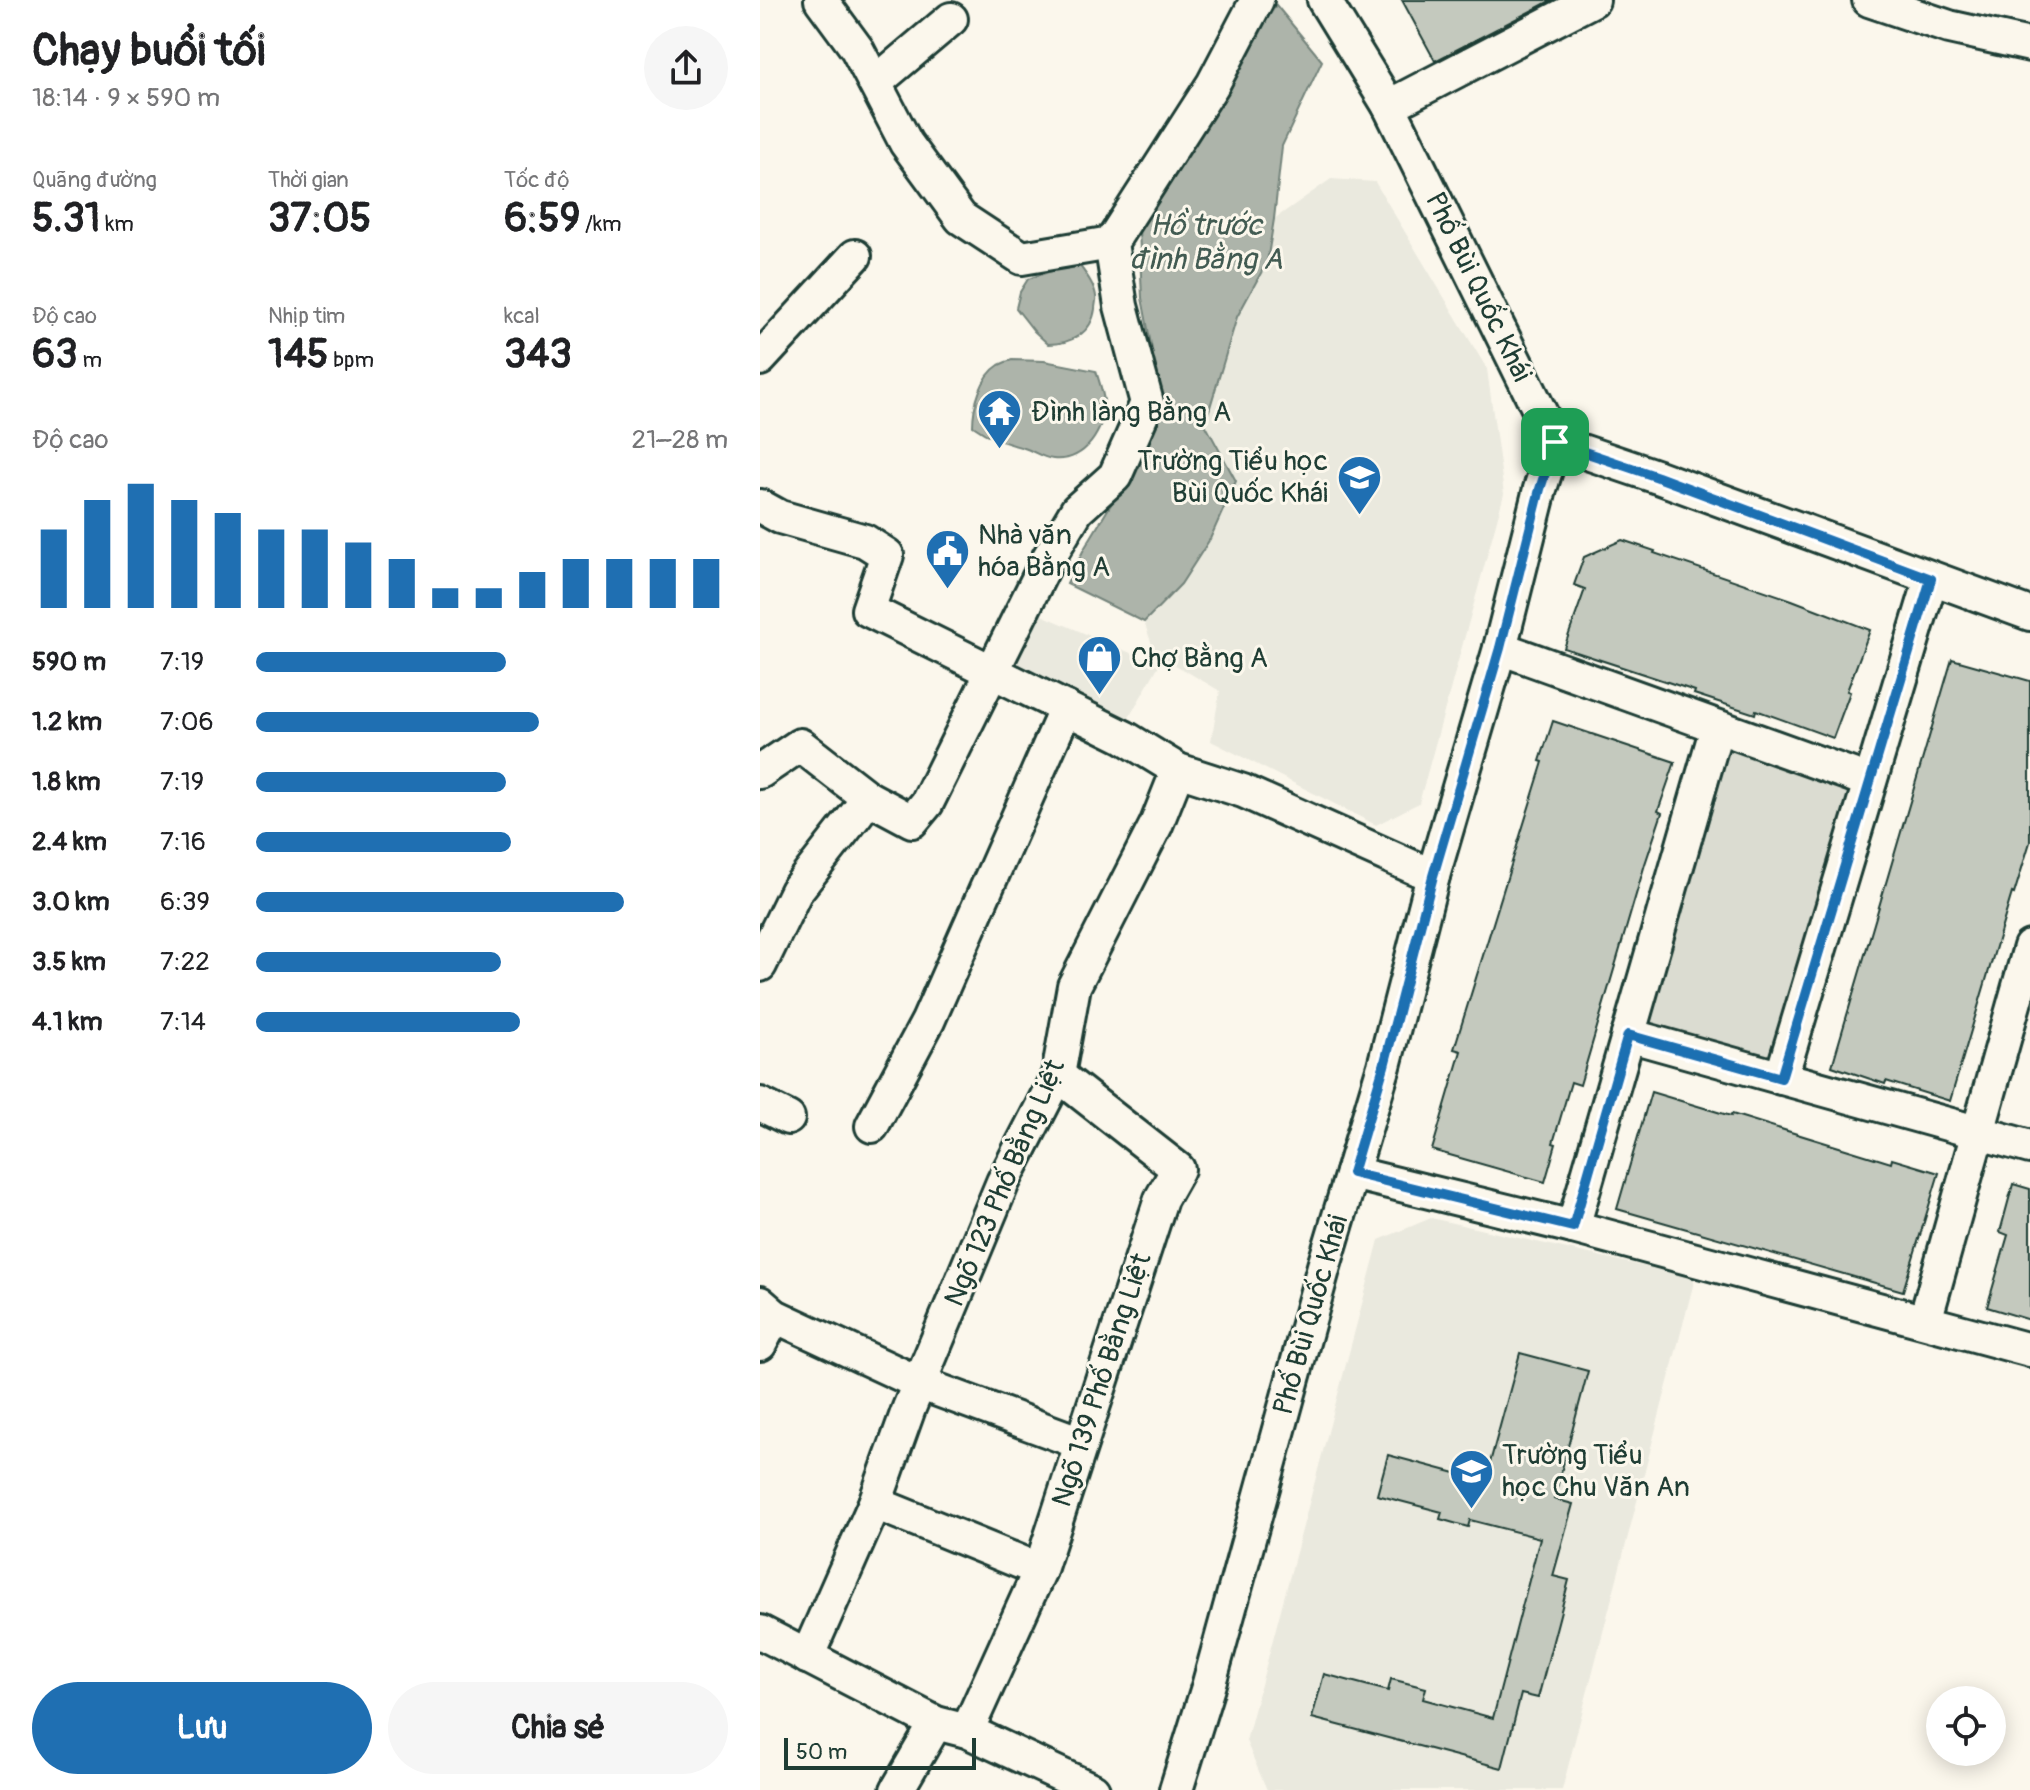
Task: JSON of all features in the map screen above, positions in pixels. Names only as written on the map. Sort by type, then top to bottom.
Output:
[{"type":"street","points":[[821,0],[857,49],[906,143],[961,218],[1022,258],[1111,243]]},
{"type":"street","points":[[760,772],[800,745],[867,797],[912,821],[927,803],[1048,559],[1077,510],[1115,476],[1147,403],[1121,306],[1111,243],[1213,84],[1257,0]]},
{"type":"street","name":"Phố Bùi Quốc Khái","points":[[1176,1790],[1208,1687],[1324,1266],[1384,1066],[1433,876],[1500,648],[1555,442],[1389,106],[1324,0]]},
{"type":"street","points":[[1389,106],[1593,0]]},
{"type":"street","points":[[1869,0],[1949,27],[2030,45]]},
{"type":"street","points":[[875,83],[951,19]]},
{"type":"street","points":[[760,359],[855,256]]},
{"type":"street","points":[[1555,442],[2030,614]]},
{"type":"street","points":[[760,506],[780,517],[865,541],[887,555],[868,610],[1124,737],[1178,770],[1243,791],[1433,876]]},
{"type":"street","points":[[1781,1078],[1931,579]]},
{"type":"street","points":[[1500,648],[1869,781]]},
{"type":"street","points":[[872,1126],[928,1021],[1066,708]]},
{"type":"street","points":[[1573,1227],[1717,727]]},
{"type":"street","name":"Ngõ 123 Phố Bằng Liệt","points":[[807,1657],[875,1503],[919,1383],[1003,1182],[1058,1075],[1074,986],[1156,825],[1178,770]]},
{"type":"street","points":[[760,965],[796,891],[867,797]]},
{"type":"street","points":[[1925,1321],[2030,947]]},
{"type":"street","points":[[1628,1035],[2030,1147]]},
{"type":"street","name":"Ngõ 139 Phố Bằng Liệt","points":[[897,1790],[952,1727],[1040,1570],[1161,1199],[1178,1169],[1058,1075]]},
{"type":"street","points":[[1352,1173],[1573,1227],[2030,1350]]},
{"type":"street","points":[[765,1321],[1081,1443]]},
{"type":"street","points":[[875,1503],[1040,1570]]},
{"type":"street","points":[[760,1632],[952,1727],[1093,1790]]},
{"type":"shaded area","name":"Trường Tiểu học Bùi Quốc Khái","points":[[1331,179],[1375,182],[1487,369],[1504,494],[1419,803],[1376,825],[1211,741],[1220,691],[1155,653],[1144,622],[1181,584],[1210,539],[1236,482],[1205,424],[1237,317],[1267,262],[1274,219]]},
{"type":"shaded area","name":"Chợ Bằng A","points":[[1025,608],[1159,665],[1123,728],[997,666]]},
{"type":"shaded area","points":[[1717,727],[1869,781],[1781,1078],[1628,1035]]},
{"type":"shaded area","name":"Trường Tiểu học Chu Văn An","points":[[1431,1218],[1695,1278],[1562,1790],[1267,1790],[1246,1741],[1379,1240]]},
{"type":"water","name":"Hồ trước đình Bằng A","points":[[1276,5],[1322,61],[1282,146],[1267,262],[1237,317],[1205,424],[1236,481],[1210,539],[1181,584],[1144,622],[1067,584],[1084,549],[1130,473],[1157,405],[1153,355],[1142,298],[1139,228],[1172,179],[1220,94]]},
{"type":"water","points":[[1077,262],[1095,291],[1093,317],[1079,336],[1048,344],[1016,308],[1020,292],[1028,279]]},
{"type":"water","points":[[1012,360],[1044,361],[1096,371],[1103,412],[1097,433],[1083,450],[1064,459],[1049,458],[997,440],[973,426],[976,401],[987,376],[999,365]]},
{"type":"building","points":[[1402,0],[1552,0],[1435,61]]},
{"type":"building","points":[[1622,540],[1870,630],[1833,738],[1564,648],[1585,589],[1574,585],[1584,557]]},
{"type":"building","points":[[1952,659],[2030,681],[2030,842],[1950,1101],[1832,1066]]},
{"type":"building","points":[[1553,721],[1675,762],[1658,811],[1662,813],[1580,1085],[1571,1082],[1545,1182],[1432,1150],[1461,1051],[1454,1049]]},
{"type":"building","points":[[1651,1092],[1891,1163],[1892,1159],[1939,1173],[1903,1291],[1617,1209]]},
{"type":"building","points":[[2013,1184],[2030,1189],[2030,1320],[1987,1307],[2008,1235],[2000,1232]]},
{"type":"building","points":[[1520,1353],[1588,1371],[1554,1499],[1573,1504],[1553,1576],[1569,1580],[1538,1698],[1521,1694],[1502,1768],[1312,1718],[1324,1674],[1388,1691],[1391,1679],[1426,1688],[1423,1699],[1493,1718],[1540,1538],[1470,1520],[1468,1527],[1440,1519],[1442,1512],[1377,1495],[1388,1455],[1485,1481]]},
{"type":"place","name":"Đình làng Bằng A","points":[[1000,451]]},
{"type":"place","name":"Trường Tiểu học Bùi Quốc Khái","points":[[1359,516]]},
{"type":"place","name":"Nhà văn hóa Bằng A","points":[[947,590]]},
{"type":"place","name":"Chợ Bằng A","points":[[1100,697]]},
{"type":"place","name":"Trường Tiểu học Chu Văn An","points":[[1471,1510]]},
{"type":"route","points":[[1555,442],[1931,579],[1781,1078],[1628,1035],[1573,1227],[1352,1173],[1555,442]]}]
